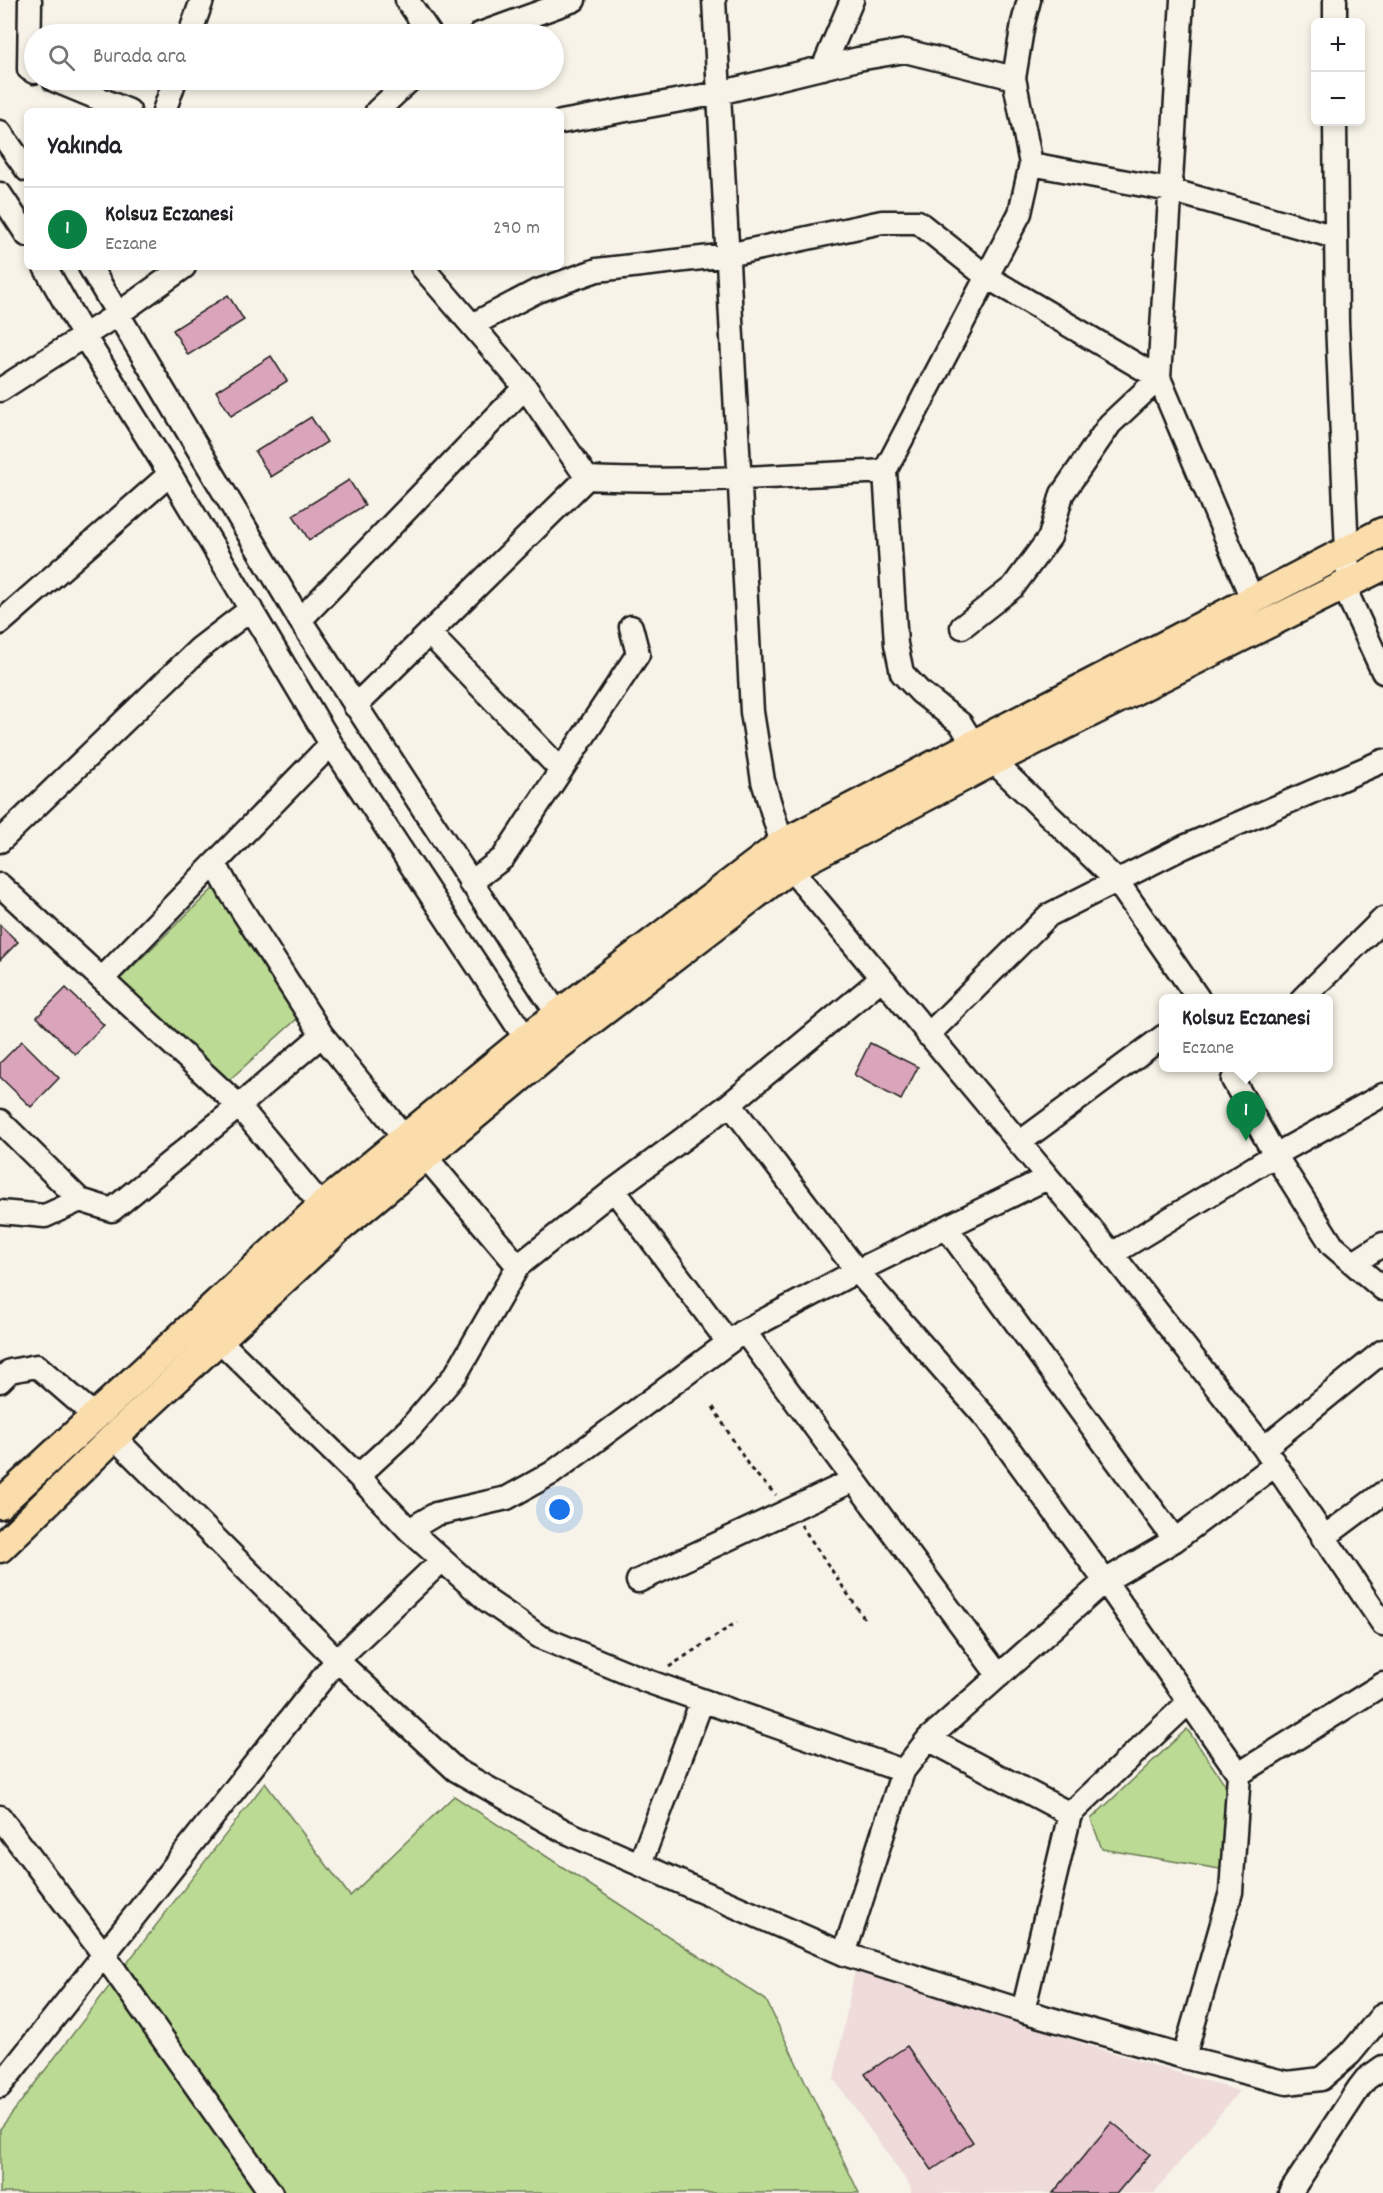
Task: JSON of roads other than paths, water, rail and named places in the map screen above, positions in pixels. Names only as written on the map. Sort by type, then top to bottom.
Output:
[{"type":"main road","points":[[0,1548],[114,1437],[338,1229],[415,1147],[526,1039],[558,1015],[786,856],[983,753],[1252,599],[1383,532]]},
{"type":"main road","points":[[983,753],[1383,566]]},
{"type":"main road","points":[[0,1504],[322,1206],[415,1147],[554,1049],[786,856]]},
{"type":"street","points":[[30,0],[30,24]]},
{"type":"street","points":[[194,24],[202,0]]},
{"type":"street","points":[[407,0],[423,24]]},
{"type":"street","points":[[508,24],[574,0]]},
{"type":"street","points":[[714,0],[752,712],[763,782],[786,856],[881,979],[1112,1254],[1270,1457],[1383,1624]]},
{"type":"street","points":[[823,68],[852,0]]},
{"type":"street","points":[[1029,0],[1014,78],[1031,164],[1020,213],[885,471],[896,644],[902,673],[920,692],[962,724],[983,753],[1117,881],[1195,994]]},
{"type":"street","points":[[1182,0],[1158,378],[1252,599]]},
{"type":"street","points":[[1335,0],[1335,18]]},
{"type":"street","points":[[564,121],[719,93],[904,51],[1014,78]]},
{"type":"street","points":[[78,90],[122,108]]},
{"type":"street","points":[[165,108],[171,90]]},
{"type":"street","points":[[380,108],[399,90]]},
{"type":"street","points":[[1335,126],[1336,322],[1349,597],[1383,672]]},
{"type":"street","points":[[0,132],[24,166]]},
{"type":"street","points":[[1031,164],[1170,190],[1335,237]]},
{"type":"street","points":[[0,194],[18,223]]},
{"type":"street","points":[[472,325],[535,292],[597,270],[728,255],[882,222],[918,222],[987,277],[1158,378]]},
{"type":"street","points":[[47,270],[84,336],[170,474],[332,744],[526,1039]]},
{"type":"street","points":[[92,270],[300,620],[558,1015]]},
{"type":"street","points":[[0,390],[118,314],[179,270]]},
{"type":"street","points":[[425,270],[525,387],[587,478]]},
{"type":"street","points":[[962,627],[1013,586],[1050,537],[1062,495],[1110,424],[1158,378]]},
{"type":"street","points":[[300,620],[525,387]]},
{"type":"street","points":[[355,706],[587,478],[629,480],[740,478],[885,471]]},
{"type":"street","points":[[3,614],[170,474]]},
{"type":"street","points":[[0,841],[199,649],[251,609]]},
{"type":"street","points":[[470,883],[503,858],[638,654],[631,627]]},
{"type":"street","points":[[429,633],[561,770]]},
{"type":"street","points":[[102,979],[332,744]]},
{"type":"street","points":[[928,1035],[1049,915],[1184,847],[1383,761]]},
{"type":"street","points":[[215,864],[231,893],[322,1035],[518,1266]]},
{"type":"street","points":[[0,885],[239,1106],[322,1206]]},
{"type":"street","points":[[1308,994],[1383,919]]},
{"type":"street","points":[[358,1476],[410,1428],[456,1374],[518,1266],[614,1190],[730,1104],[881,979]]},
{"type":"street","points":[[0,1121],[80,1200],[112,1210],[322,1035]]},
{"type":"street","points":[[1019,1143],[1159,1040]]},
{"type":"street","points":[[1236,1072],[1233,1080],[1275,1155],[1332,1245],[1383,1289]]},
{"type":"street","points":[[1112,1254],[1275,1155],[1383,1095]]},
{"type":"street","points":[[730,1104],[857,1271],[987,1419],[1105,1581],[1239,1774],[1232,1892],[1184,2057]]},
{"type":"street","points":[[409,1530],[435,1514],[507,1498],[552,1473],[736,1337],[857,1271],[1047,1178]]},
{"type":"street","points":[[614,1190],[854,1480],[999,1676]]},
{"type":"street","points":[[0,1212],[45,1216],[80,1200]]},
{"type":"street","points":[[946,1227],[1175,1540]]},
{"type":"street","points":[[1354,1263],[1383,1244]]},
{"type":"street","points":[[219,1340],[441,1561],[488,1601],[540,1637],[647,1681],[903,1771]]},
{"type":"street","points":[[844,1954],[903,1771],[928,1739],[1105,1581],[1175,1540],[1270,1457],[1383,1351]]},
{"type":"street","points":[[0,1381],[10,1371],[37,1366],[94,1416]]},
{"type":"street","points":[[114,1437],[337,1660],[456,1770],[564,1831],[844,1954],[1023,2011],[1184,2057],[1287,2083],[1321,2079],[1350,2054],[1383,2014]]},
{"type":"street","points":[[638,1581],[854,1480]]},
{"type":"street","points":[[1323,1538],[1383,1493]]},
{"type":"street","points":[[0,2086],[337,1660],[441,1561]]},
{"type":"street","points":[[1239,1774],[1383,1684]]},
{"type":"street","points":[[640,1864],[702,1701]]},
{"type":"street","points":[[1023,2011],[1070,1815],[1189,1702]]},
{"type":"street","points":[[928,1739],[1070,1815]]},
{"type":"street","points":[[0,1817],[104,1955],[272,2193]]},
{"type":"street","points":[[1290,2193],[1359,2088],[1366,2079],[1383,2067]]},
{"type":"place","name":"Kolsuz Eczanesi","points":[[1246,1141]]}]
